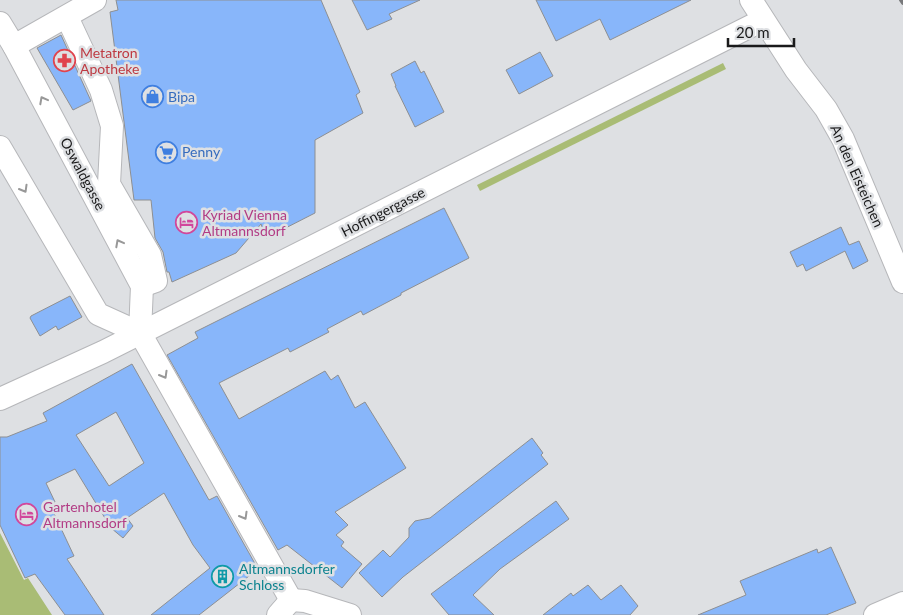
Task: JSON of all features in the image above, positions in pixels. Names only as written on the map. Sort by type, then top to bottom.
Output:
[{"type":"street","points":[[14,46],[94,0]]},
{"type":"street","name":"An den Eisteichen","points":[[751,0],[796,70],[826,109],[839,131],[903,282]]},
{"type":"street","points":[[67,17],[101,90],[112,126],[109,184],[150,256],[156,280],[142,286],[140,332],[284,607],[305,601],[350,615]]},
{"type":"street","name":"Hoffingergasse","points":[[0,399],[103,352],[763,20]]},
{"type":"street","name":"Oswaldgasse","points":[[0,23],[142,286]]},
{"type":"street","points":[[1,149],[98,314],[140,332]]},
{"type":"street","points":[[875,615],[903,603]]},
{"type":"green space","points":[[723,63],[726,69],[480,191],[477,185]]},
{"type":"green space","points":[[0,533],[24,580],[28,578],[52,615],[0,615]]},
{"type":"building","points":[[116,0],[321,0],[360,92],[356,95],[363,113],[315,140],[315,213],[266,238],[261,224],[236,253],[172,282],[169,272],[167,272],[163,252],[155,238],[151,200],[134,200],[110,12],[118,10]]},
{"type":"building","points":[[352,0],[420,0],[389,14],[392,19],[367,30]]},
{"type":"building","points":[[536,0],[691,0],[610,40],[600,19],[556,41]]},
{"type":"building","points":[[61,35],[91,101],[73,110],[37,48]]},
{"type":"building","points":[[540,52],[553,76],[519,94],[506,70]]},
{"type":"building","points":[[415,61],[421,73],[424,71],[444,112],[415,127],[391,74]]},
{"type":"building","points":[[444,208],[469,258],[363,315],[361,311],[327,329],[329,332],[290,352],[288,348],[219,383],[239,419],[325,371],[331,380],[338,375],[355,408],[365,402],[406,468],[335,512],[348,525],[336,535],[344,542],[341,546],[362,564],[342,588],[287,545],[278,550],[167,355],[198,338],[195,332]]},
{"type":"building","points":[[841,227],[849,245],[859,241],[868,261],[853,269],[845,251],[806,271],[803,264],[797,267],[790,252]]},
{"type":"building","points":[[70,296],[82,317],[58,330],[56,326],[40,336],[30,318],[31,316]]},
{"type":"building","points":[[132,364],[209,500],[217,496],[258,569],[199,615],[151,615],[210,568],[193,545],[164,493],[127,518],[133,526],[123,538],[111,528],[75,469],[46,483],[55,502],[50,505],[74,556],[67,559],[104,615],[65,615],[35,574],[25,578],[0,525],[0,437],[7,437],[47,421],[43,413]],"holes":[[[116,412],[144,463],[109,486],[76,435]]]},
{"type":"building","points":[[532,438],[543,453],[541,455],[548,464],[403,577],[382,597],[359,573],[383,550],[390,557],[409,537],[409,528],[415,521],[430,518]]},
{"type":"building","points":[[556,501],[569,519],[500,569],[473,595],[494,615],[449,615],[431,594]]},
{"type":"building","points":[[831,547],[856,603],[826,615],[698,615],[746,595],[740,581],[817,549],[818,553]]},
{"type":"building","points":[[588,585],[601,600],[621,585],[638,606],[630,615],[543,615],[571,593],[573,596]]},
{"type":"place","name":"Metatron Apotheke","points":[[64,61]]},
{"type":"place","name":"Bipa","points":[[152,97]]},
{"type":"place","name":"Penny","points":[[166,152]]},
{"type":"place","name":"Kyriad Vienna Altmannsdorf","points":[[186,223]]},
{"type":"place","name":"Gartenhotel Altmannsdorf","points":[[27,515]]},
{"type":"place","name":"Altmannsdorfer Schloss","points":[[223,577]]}]
